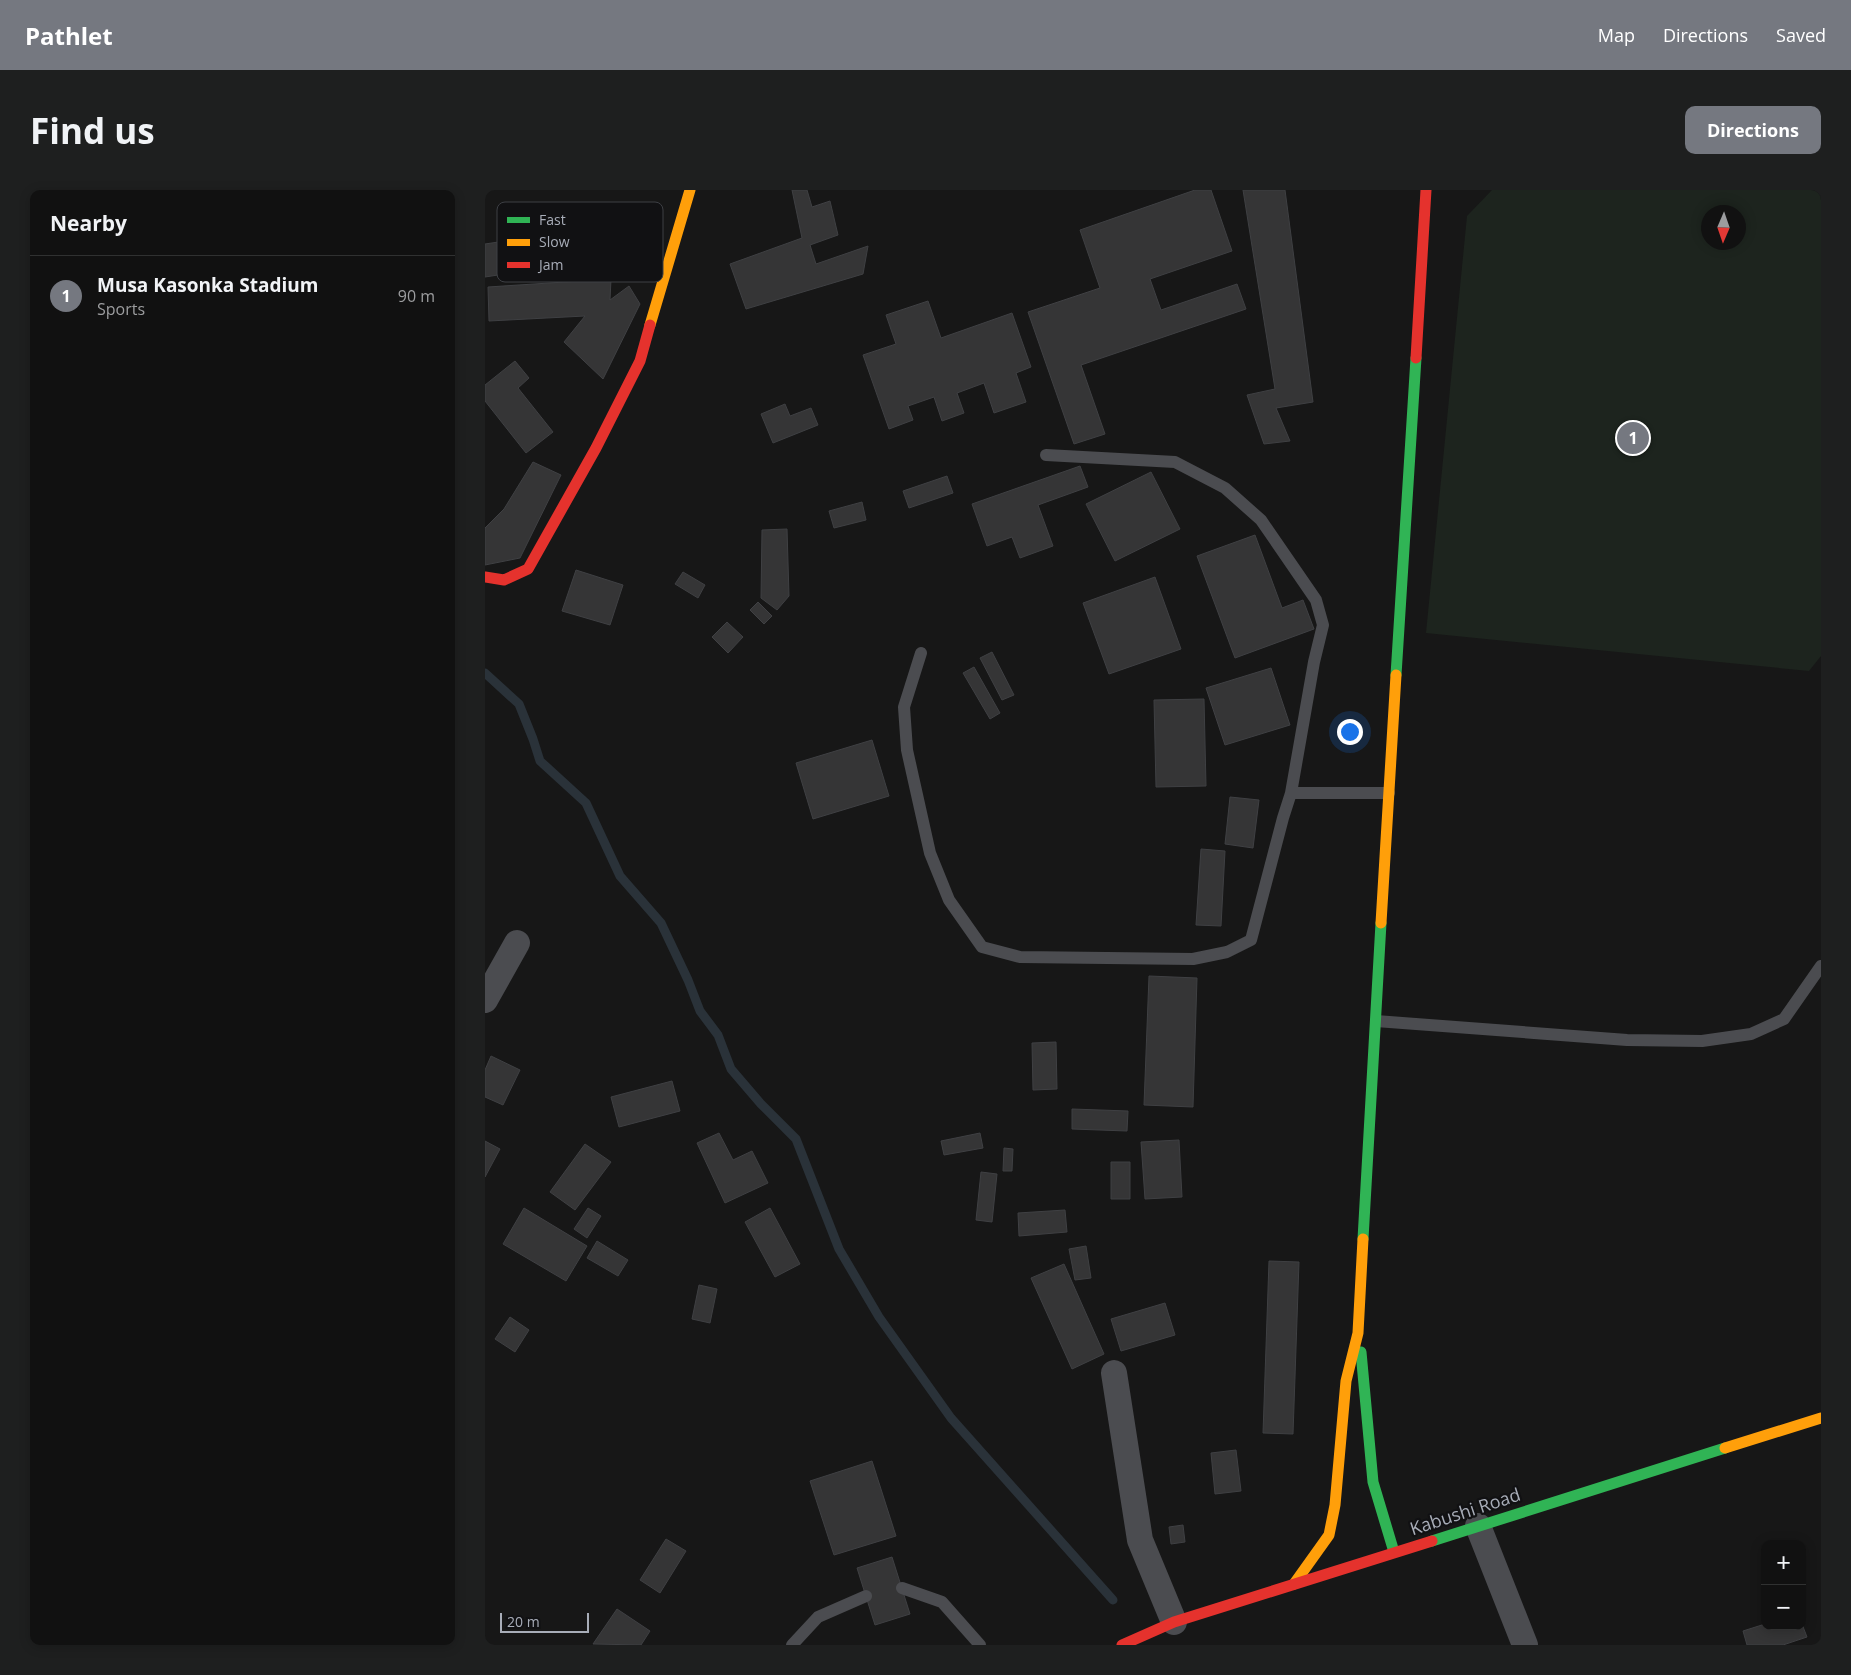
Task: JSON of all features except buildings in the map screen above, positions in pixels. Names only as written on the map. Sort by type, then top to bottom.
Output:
[{"type":"street","points":[[663,281],[690,190]]},
{"type":"street","points":[[1394,1552],[1373,1482],[1358,1333],[1426,190]]},
{"type":"street","points":[[485,578],[504,580],[528,569],[596,448],[639,361],[663,282]]},
{"type":"street","points":[[485,1000],[517,943]]},
{"type":"street","points":[[1294,1584],[1329,1535],[1335,1504],[1346,1381],[1358,1333]]},
{"type":"street","points":[[1114,1374],[1140,1540],[1173,1622]]},
{"type":"street","name":"Kabushi Road","points":[[1123,1645],[1173,1622],[1821,1418]]},
{"type":"street","points":[[1478,1526],[1525,1645]]},
{"type":"lane","points":[[921,653],[904,707],[907,750],[930,854],[949,900],[981,947],[1020,957],[1193,959],[1227,952],[1251,940],[1291,793],[1314,662],[1323,625],[1316,600],[1261,520],[1225,488],[1175,462],[1046,455]]},
{"type":"lane","points":[[1291,793],[1389,793]]},
{"type":"lane","points":[[1376,1021],[1627,1040],[1702,1041],[1751,1034],[1784,1019],[1821,966]]},
{"type":"lane","points":[[901,1588],[942,1602],[980,1645]]},
{"type":"lane","points":[[793,1645],[819,1617],[866,1596]]},
{"type":"shaded area","points":[[1492,190],[1821,190],[1821,656],[1809,671],[1426,633],[1467,216]]},
{"type":"waterway","points":[[485,673],[519,704],[540,761],[586,803],[620,876],[661,923],[688,980],[700,1011],[718,1035],[731,1069],[761,1104],[796,1139],[839,1249],[879,1317],[951,1418],[1113,1600]]},
{"type":"traffic: fast","points":[[1396,675],[1416,358]]},
{"type":"traffic: fast","points":[[1363,1239],[1381,923]]},
{"type":"traffic: fast","points":[[1361,1352],[1373,1482],[1394,1552]]},
{"type":"traffic: fast","points":[[1432,1541],[1725,1448]]},
{"type":"traffic: slow","points":[[663,281],[690,190]]},
{"type":"traffic: slow","points":[[650,325],[663,282]]},
{"type":"traffic: slow","points":[[1381,923],[1396,675]]},
{"type":"traffic: slow","points":[[1294,1584],[1329,1535],[1335,1505],[1346,1381],[1358,1333],[1363,1239]]},
{"type":"traffic: slow","points":[[1725,1448],[1821,1418]]},
{"type":"traffic: jam","points":[[1416,358],[1426,190]]},
{"type":"traffic: jam","points":[[485,577],[504,580],[528,569],[596,448],[640,361],[650,325]]},
{"type":"traffic: jam","points":[[1122,1645],[1174,1622],[1432,1541]]},
{"type":"place","name":"Musa Kasonka Stadium","points":[[1633,438]]}]
